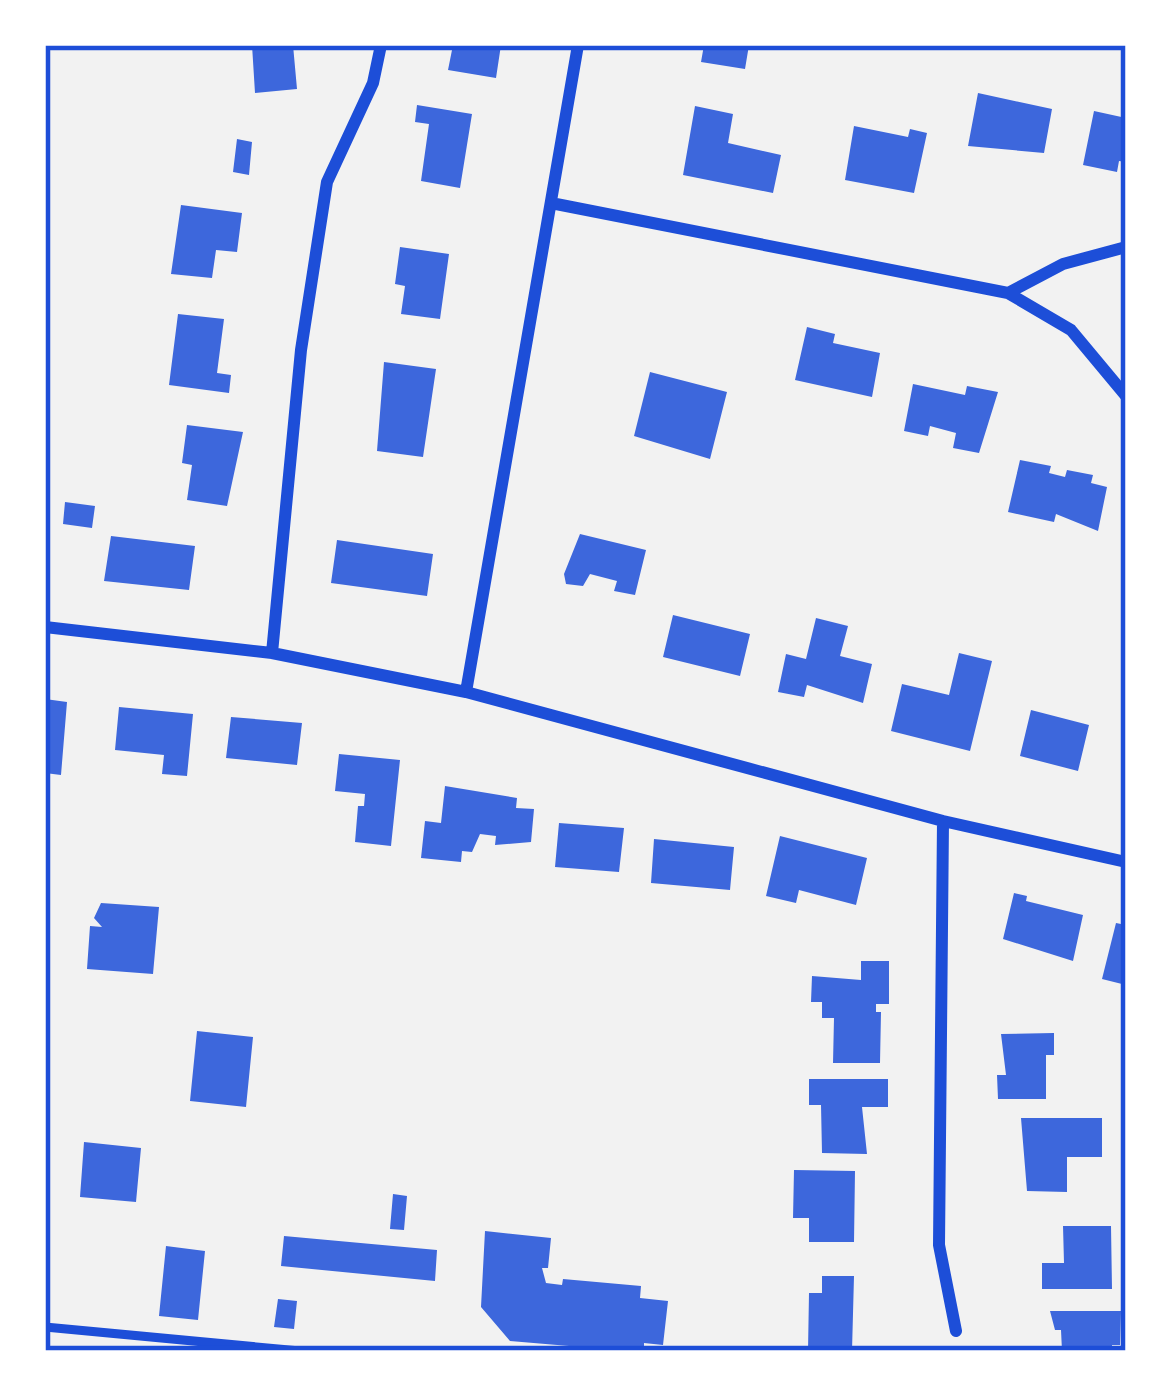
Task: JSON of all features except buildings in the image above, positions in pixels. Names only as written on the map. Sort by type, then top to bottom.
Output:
[{"type":"street","points":[[272,653],[301,350],[327,182],[373,83],[381,45]]},
{"type":"street","points":[[466,692],[578,45]]},
{"type":"street","points":[[551,203],[1008,293],[1071,330],[1126,396]]},
{"type":"street","points":[[1008,293],[1063,263],[1126,247]]},
{"type":"street","points":[[45,627],[272,653],[466,692],[944,821],[1124,860]]},
{"type":"street","points":[[944,821],[939,1245],[956,1331]]},
{"type":"lane","points":[[45,1327],[300,1351]]}]
